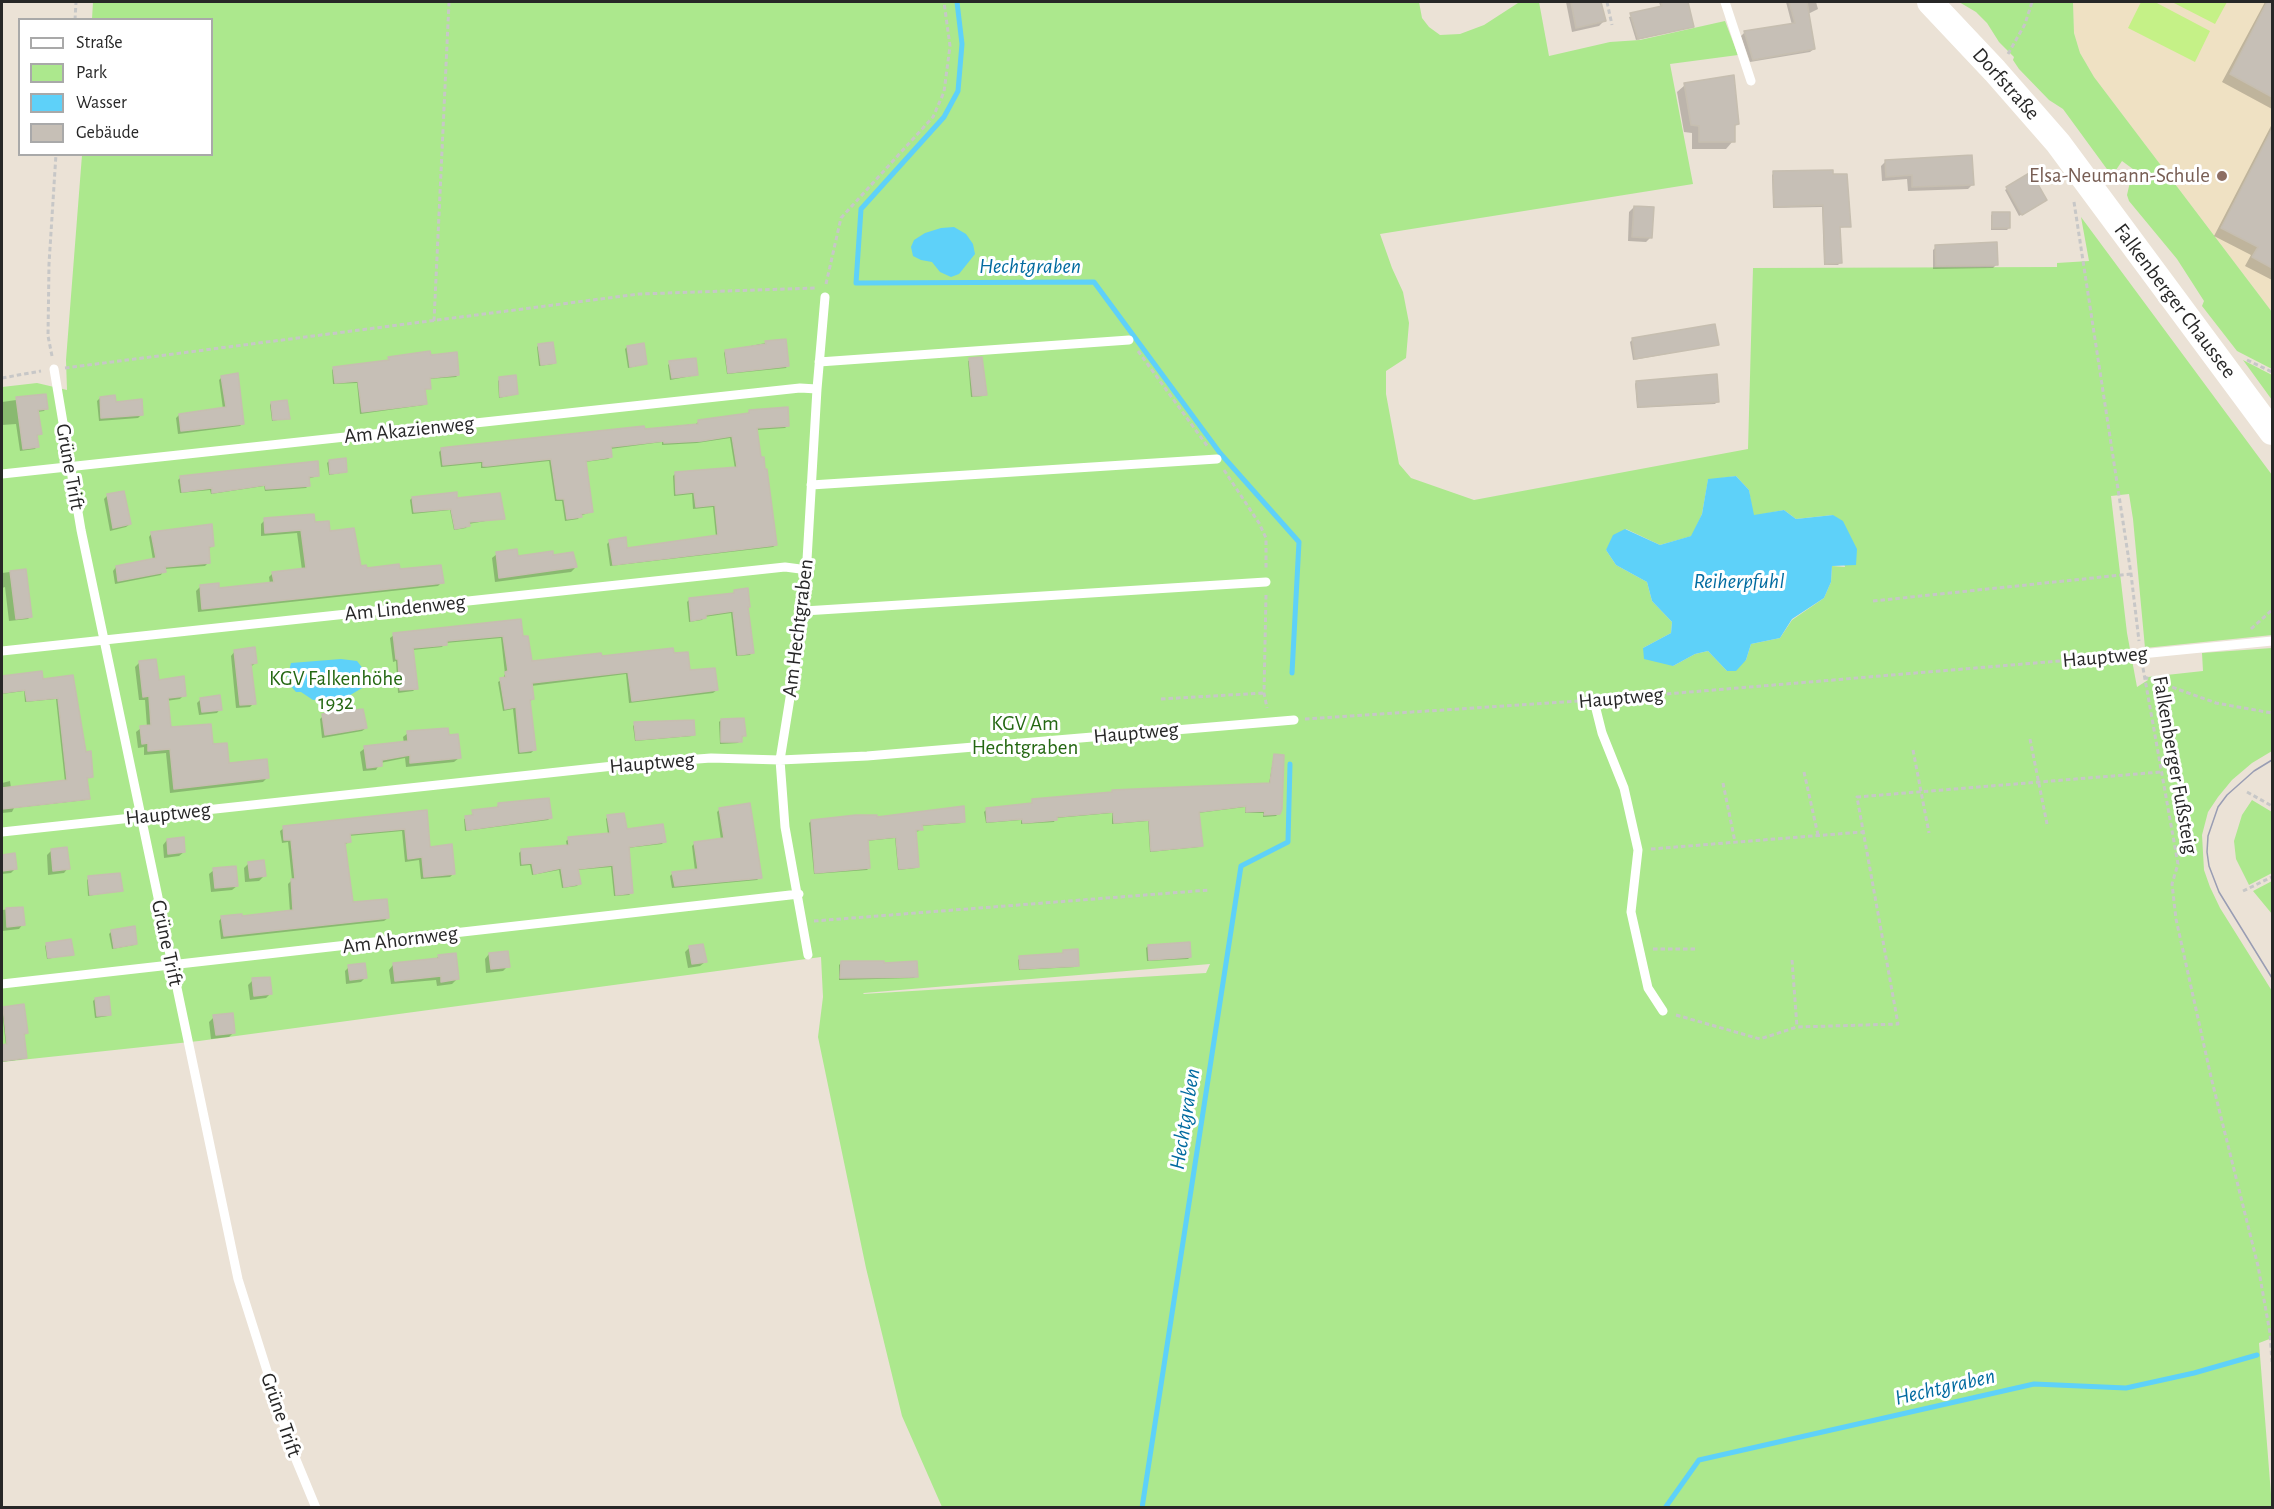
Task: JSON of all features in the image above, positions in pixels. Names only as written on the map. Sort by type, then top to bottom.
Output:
[{"type":"main road","name":"Dorfstraße","points":[[1930,2],[1995,71],[2058,143],[2077,170]]},
{"type":"main road","name":"Falkenberger Chaussee","points":[[2077,170],[2272,432]]},
{"type":"lane","points":[[1725,2],[1751,81]]},
{"type":"lane","name":"Am Hechtgraben","points":[[808,955],[799,894],[785,827],[780,760],[804,611],[808,570],[811,485],[825,293]]},
{"type":"lane","points":[[819,362],[1130,340]]},
{"type":"lane","name":"Grüne Trift","points":[[54,369],[70,466],[105,640],[238,1279],[292,1450],[316,1508]]},
{"type":"lane","name":"Am Akazienweg","points":[[2,474],[801,388],[817,389]]},
{"type":"lane","points":[[811,485],[1217,459]]},
{"type":"lane","name":"Am Lindenweg","points":[[2,651],[785,567],[808,570]]},
{"type":"lane","points":[[804,611],[1266,582]]},
{"type":"lane","name":"Hauptweg","points":[[2141,654],[2272,642]]},
{"type":"lane","points":[[1594,700],[1602,733],[1624,788],[1638,850],[1631,912],[1648,988],[1664,1011]]},
{"type":"lane","name":"Hauptweg","points":[[2,832],[632,764],[711,758],[780,760],[878,755],[1294,720]]},
{"type":"lane","name":"Am Ahornweg","points":[[2,984],[799,894]]},
{"type":"path","points":[[75,18],[76,2]]},
{"type":"path","points":[[435,321],[449,2]]},
{"type":"path","points":[[2,378],[54,369],[639,294],[825,293],[841,218],[933,117],[944,92],[950,46],[944,2]]},
{"type":"path","points":[[1606,2],[1612,25]]},
{"type":"path","points":[[1995,71],[2006,58],[2025,24],[2032,2]]},
{"type":"path","points":[[54,369],[48,336],[49,264],[56,156]]},
{"type":"path","name":"Falkenberger Fußsteig","points":[[2074,203],[2131,574],[2144,677],[2178,864],[2172,884],[2176,919],[2211,1077],[2258,1266],[2270,1333],[2272,1362]]},
{"type":"path","points":[[1130,340],[1217,459],[1260,523],[1266,538],[1264,693],[1270,722]]},
{"type":"path","points":[[2243,357],[2272,372]]},
{"type":"path","points":[[1873,601],[2131,574]]},
{"type":"path","points":[[2244,644],[2249,631],[2272,610]]},
{"type":"path","name":"Hauptweg","points":[[1294,720],[1594,700],[2141,654]]},
{"type":"path","points":[[2144,677],[2216,702],[2272,713]]},
{"type":"path","points":[[1161,699],[1264,693]]},
{"type":"path","points":[[2030,739],[2037,782],[2048,824]]},
{"type":"path","points":[[1913,750],[1919,792],[1929,833]]},
{"type":"path","points":[[1804,772],[1818,835]]},
{"type":"path","points":[[1664,1011],[1760,1039],[1797,1027],[1898,1024],[1857,797],[2161,772]]},
{"type":"path","points":[[1723,783],[1735,842]]},
{"type":"path","points":[[2247,792],[2272,806]]},
{"type":"path","points":[[1638,850],[1862,832]]},
{"type":"path","points":[[2243,891],[2272,877]]},
{"type":"path","points":[[803,922],[1209,890]]},
{"type":"path","points":[[1640,949],[1695,949]]},
{"type":"path","points":[[1792,960],[1797,1027]]},
{"type":"shaded area","name":"Elsa-Neumann-Schule","points":[[2073,2],[2272,2],[2272,312],[2094,77],[2080,53],[2074,33]]},
{"type":"green space","points":[[93,2],[1419,2],[1422,18],[1440,35],[1460,34],[1484,25],[1518,3],[1539,2],[1549,56],[1610,42],[1640,40],[1725,21],[1738,55],[1670,64],[1693,184],[1380,234],[1403,292],[1409,323],[1406,358],[1386,371],[1386,394],[1399,464],[1411,478],[1474,500],[1748,449],[1753,268],[2057,267],[2057,263],[2089,261],[2081,217],[2272,475],[2272,635],[2145,648],[2129,494],[2111,496],[2127,633],[2137,687],[2148,680],[2148,677],[2203,671],[2202,653],[2272,648],[2272,751],[2252,763],[2232,780],[2208,812],[2202,835],[2204,870],[2210,887],[2220,908],[2272,991],[2272,1338],[2259,1343],[2272,1507],[942,1507],[902,1416],[866,1268],[818,1037],[823,997],[821,957],[199,1041],[2,1062],[2,387],[37,383],[67,390],[66,360],[82,156],[213,156],[213,18],[92,18]],"holes":[[[1736,476],[1749,490],[1753,516],[1784,510],[1796,519],[1833,515],[1845,567],[1832,566],[1831,582],[1824,598],[1792,620],[1780,638],[1751,644],[1746,660],[1727,671],[1708,651],[1695,654],[1673,666],[1643,648],[1671,633],[1672,622],[1652,601],[1647,582],[1616,565],[1606,550],[1626,529],[1660,545],[1692,536],[1702,514],[1708,480]],[[1210,964],[1206,973],[863,994]]]},
{"type":"green space","points":[[1959,2],[2073,2],[2074,33],[2080,53],[2094,77],[2272,312],[2272,369],[2237,351],[2202,306],[2204,301],[2177,259],[2129,201],[2127,195],[2130,182],[2137,172],[2122,161],[2112,176],[2063,109],[2049,100],[2019,69],[2013,60],[2014,57],[1999,42],[1987,23],[1976,12]]},
{"type":"green space","points":[[2141,2],[2155,2],[2210,31],[2195,62],[2128,28]]},
{"type":"green space","points":[[2172,2],[2227,2],[2215,24]]},
{"type":"green space","points":[[2243,360],[2272,375],[2272,400]]},
{"type":"green space","points":[[2252,800],[2272,812],[2272,873],[2249,885],[2236,859],[2234,841],[2242,815]]},
{"type":"green space","points":[[2272,881],[2272,914],[2253,891]]},
{"type":"water","points":[[954,227],[966,234],[973,244],[975,254],[959,274],[951,277],[940,272],[932,262],[913,256],[911,247],[914,240],[925,233]]},
{"type":"water","name":"Reiherpfuhl","points":[[1736,476],[1749,490],[1754,515],[1784,510],[1796,519],[1833,515],[1843,521],[1857,549],[1856,565],[1832,566],[1831,582],[1824,598],[1792,619],[1780,638],[1751,644],[1746,660],[1736,671],[1727,671],[1708,651],[1695,654],[1673,666],[1644,659],[1643,648],[1671,633],[1672,622],[1652,601],[1647,582],[1616,565],[1606,550],[1613,535],[1625,529],[1660,545],[1691,536],[1702,514],[1708,479]]},
{"type":"water","points":[[341,659],[357,661],[364,670],[362,688],[347,697],[313,700],[301,692],[296,692],[289,684],[287,679],[291,663]]},
{"type":"building","points":[[1571,2],[1601,2],[1606,21],[1576,28]]},
{"type":"building","points":[[1661,2],[1688,2],[1694,27],[1638,39],[1630,13],[1662,6]]},
{"type":"building","points":[[1789,2],[1807,2],[1815,49],[1753,60],[1744,31],[1795,23]]},
{"type":"building","points":[[2267,2],[2272,2],[2272,97],[2230,74]]},
{"type":"building","points":[[1734,75],[1739,124],[1735,125],[1735,142],[1699,142],[1699,126],[1691,125],[1684,83]]},
{"type":"building","points":[[2272,129],[2272,268],[2252,257],[2258,247],[2221,228]]},
{"type":"building","points":[[1972,155],[1974,185],[1912,187],[1912,175],[1886,177],[1885,160]]},
{"type":"building","points":[[1833,170],[1833,174],[1847,174],[1851,227],[1840,227],[1842,263],[1825,264],[1823,205],[1774,207],[1773,171]]},
{"type":"building","points":[[2031,172],[2047,200],[2022,215],[2006,187]]},
{"type":"building","points":[[1634,206],[1654,207],[1652,238],[1632,237]]},
{"type":"building","points":[[1992,212],[2010,212],[2010,228],[1992,228]]},
{"type":"building","points":[[1997,242],[1998,265],[1936,266],[1935,245]]},
{"type":"building","points":[[1715,324],[1719,345],[1635,359],[1632,338]]},
{"type":"building","points":[[786,339],[789,366],[728,373],[725,350]]},
{"type":"building","points":[[553,342],[556,363],[541,365],[538,344]]},
{"type":"building","points":[[644,343],[647,364],[630,367],[627,346]]},
{"type":"building","points":[[430,351],[431,355],[457,352],[459,375],[430,378],[431,389],[425,389],[427,404],[362,412],[358,381],[335,383],[333,367],[389,360],[388,357]]},
{"type":"building","points":[[982,357],[987,395],[973,396],[969,358]]},
{"type":"building","points":[[696,358],[698,375],[672,378],[669,361]]},
{"type":"building","points":[[238,373],[244,424],[181,431],[179,414],[226,407],[221,376]]},
{"type":"building","points":[[1717,374],[1719,402],[1638,407],[1636,381]]},
{"type":"building","points":[[516,375],[518,394],[500,397],[499,377]]},
{"type":"building","points":[[46,394],[48,409],[38,410],[42,434],[37,435],[39,447],[23,449],[16,397]]},
{"type":"building","points":[[115,395],[116,402],[142,399],[143,415],[101,418],[100,397]]},
{"type":"building","points":[[287,400],[290,419],[273,420],[271,402]]},
{"type":"building","points":[[788,407],[789,426],[757,428],[761,457],[764,457],[765,469],[767,469],[777,545],[613,565],[609,540],[626,537],[627,548],[718,535],[715,505],[696,507],[694,492],[676,494],[675,472],[737,467],[732,436],[701,441],[664,443],[664,441],[611,447],[612,457],[586,461],[593,512],[581,514],[582,517],[567,519],[564,499],[557,499],[551,459],[487,466],[483,466],[483,461],[443,465],[441,448],[644,426],[645,429],[698,424],[698,420],[749,413],[749,410]]},
{"type":"building","points":[[346,458],[347,472],[330,474],[329,460]]},
{"type":"building","points":[[318,461],[319,476],[309,477],[310,486],[266,489],[265,485],[212,493],[212,488],[182,492],[180,476]]},
{"type":"building","points":[[124,491],[131,524],[113,528],[107,494]]},
{"type":"building","points":[[457,492],[457,498],[500,493],[505,519],[469,522],[470,526],[455,529],[451,509],[414,512],[412,497]]},
{"type":"building","points":[[314,514],[315,522],[329,521],[330,531],[354,528],[361,566],[366,565],[367,568],[399,564],[400,569],[441,565],[444,583],[202,609],[200,585],[219,583],[219,588],[274,582],[272,572],[306,568],[301,530],[265,533],[264,518]]},
{"type":"building","points":[[212,524],[214,546],[209,547],[210,563],[165,567],[166,572],[118,581],[116,566],[156,558],[151,532]]},
{"type":"building","points":[[517,549],[518,556],[553,551],[553,555],[573,552],[577,567],[499,578],[496,552]]},
{"type":"building","points":[[26,569],[32,617],[16,619],[10,571]]},
{"type":"building","points":[[748,588],[754,653],[738,655],[733,611],[706,615],[706,618],[691,621],[689,598],[734,593],[734,590]]},
{"type":"building","points":[[521,619],[523,636],[528,636],[532,661],[673,648],[674,653],[688,652],[690,670],[715,668],[718,690],[632,701],[628,672],[532,683],[534,699],[530,700],[536,750],[520,752],[516,707],[505,709],[500,678],[506,677],[505,672],[508,671],[503,636],[447,641],[447,645],[413,648],[418,689],[400,690],[393,633]]},
{"type":"building","points":[[255,647],[257,663],[251,664],[256,704],[240,705],[234,650]]},
{"type":"building","points":[[156,659],[159,680],[184,676],[186,696],[168,698],[171,727],[211,724],[213,744],[227,743],[229,763],[267,759],[269,778],[174,789],[170,749],[148,751],[148,743],[142,744],[140,726],[151,725],[149,696],[143,697],[139,661]]},
{"type":"building","points":[[42,671],[43,679],[73,675],[86,752],[91,751],[93,777],[87,778],[90,799],[2,809],[2,788],[67,780],[58,698],[27,701],[25,690],[2,693],[2,676]]},
{"type":"building","points":[[220,695],[222,710],[202,712],[200,698]]},
{"type":"building","points":[[363,709],[367,728],[325,735],[322,714]]},
{"type":"building","points":[[744,718],[746,736],[742,736],[742,742],[721,742],[721,719]]},
{"type":"building","points":[[694,720],[695,735],[636,740],[634,722]]},
{"type":"building","points":[[448,728],[449,735],[458,734],[461,758],[410,763],[410,755],[382,760],[382,766],[367,768],[364,746],[408,741],[407,731]]},
{"type":"building","points":[[1274,754],[1284,755],[1280,814],[1264,815],[1265,811],[1246,812],[1246,806],[1199,812],[1203,846],[1151,851],[1149,820],[1114,823],[1113,812],[1057,817],[1057,820],[1023,823],[1022,819],[987,822],[986,808],[1032,803],[1032,799],[1112,792],[1112,790],[1270,783]]},
{"type":"building","points":[[549,798],[552,818],[467,830],[465,816],[473,815],[472,810],[498,807],[498,803]]},
{"type":"building","points":[[750,803],[762,878],[675,886],[672,872],[698,869],[694,842],[724,838],[719,808]]},
{"type":"building","points":[[964,806],[965,822],[922,825],[923,830],[916,830],[919,867],[899,869],[896,837],[868,840],[870,868],[815,873],[811,820],[856,815],[877,815],[877,817]]},
{"type":"building","points":[[427,810],[430,847],[452,844],[455,874],[424,877],[422,857],[408,859],[405,829],[350,834],[351,842],[345,843],[353,902],[387,899],[389,918],[224,936],[221,916],[293,910],[291,879],[295,879],[291,840],[284,840],[283,826]]},
{"type":"building","points":[[624,813],[627,829],[663,824],[666,842],[629,847],[633,893],[616,895],[613,865],[578,869],[581,884],[564,887],[561,868],[534,874],[532,863],[522,864],[521,849],[569,845],[568,837],[610,833],[607,815]]},
{"type":"building","points":[[184,837],[185,852],[168,854],[167,839]]},
{"type":"building","points":[[67,847],[70,869],[53,871],[51,849]]},
{"type":"building","points":[[15,853],[17,869],[2,871],[2,855]]},
{"type":"building","points":[[264,860],[266,876],[250,878],[248,862]]},
{"type":"building","points":[[236,866],[238,886],[215,888],[213,868]]},
{"type":"building","points":[[120,873],[123,891],[90,895],[88,876]]},
{"type":"building","points":[[23,907],[25,925],[7,927],[6,908]]},
{"type":"building","points":[[135,926],[137,944],[114,948],[111,930]]},
{"type":"building","points":[[71,939],[74,955],[48,958],[46,943]]},
{"type":"building","points":[[1190,942],[1191,957],[1149,960],[1148,945]]},
{"type":"building","points":[[703,944],[707,962],[692,964],[689,946]]},
{"type":"building","points":[[1078,949],[1079,966],[1020,969],[1019,956],[1063,953],[1063,950]]},
{"type":"building","points":[[508,951],[510,967],[491,969],[489,953]]},
{"type":"building","points":[[456,953],[459,979],[441,982],[441,976],[395,981],[393,963],[439,958],[438,955]]},
{"type":"building","points":[[841,961],[884,961],[884,963],[917,961],[918,977],[840,978]]},
{"type":"building","points":[[365,963],[367,978],[350,980],[348,965]]},
{"type":"building","points":[[270,977],[272,994],[254,996],[252,978]]},
{"type":"building","points":[[109,996],[111,1015],[97,1016],[95,998]]},
{"type":"building","points":[[24,1004],[28,1033],[24,1034],[27,1058],[2,1061],[2,1045],[7,1044],[3,1007]]},
{"type":"building","points":[[233,1013],[235,1033],[216,1035],[213,1015]]},
{"type":"waterway","name":"Hechtgraben","points":[[957,2],[962,44],[958,91],[944,117],[861,209],[856,283],[1094,282],[1220,453],[1299,542],[1292,673]]},
{"type":"waterway","name":"Hechtgraben","points":[[1142,1508],[1241,866],[1288,842],[1290,764]]},
{"type":"waterway","name":"Hechtgraben","points":[[1665,1508],[1699,1460],[2034,1384],[2126,1388],[2194,1373],[2257,1355]]},
{"type":"tram line","points":[[2272,760],[2254,771],[2227,795],[2218,807],[2208,836],[2207,852],[2209,866],[2219,892],[2272,978]]},
{"type":"place","name":"Elsa-Neumann-Schule","points":[[2222,176]]},
{"type":"park label","name":"KGV Falkenhöhe 1932","points":[[336,691]]},
{"type":"park label","name":"KGV Am Hechtgraben","points":[[1025,736]]}]
